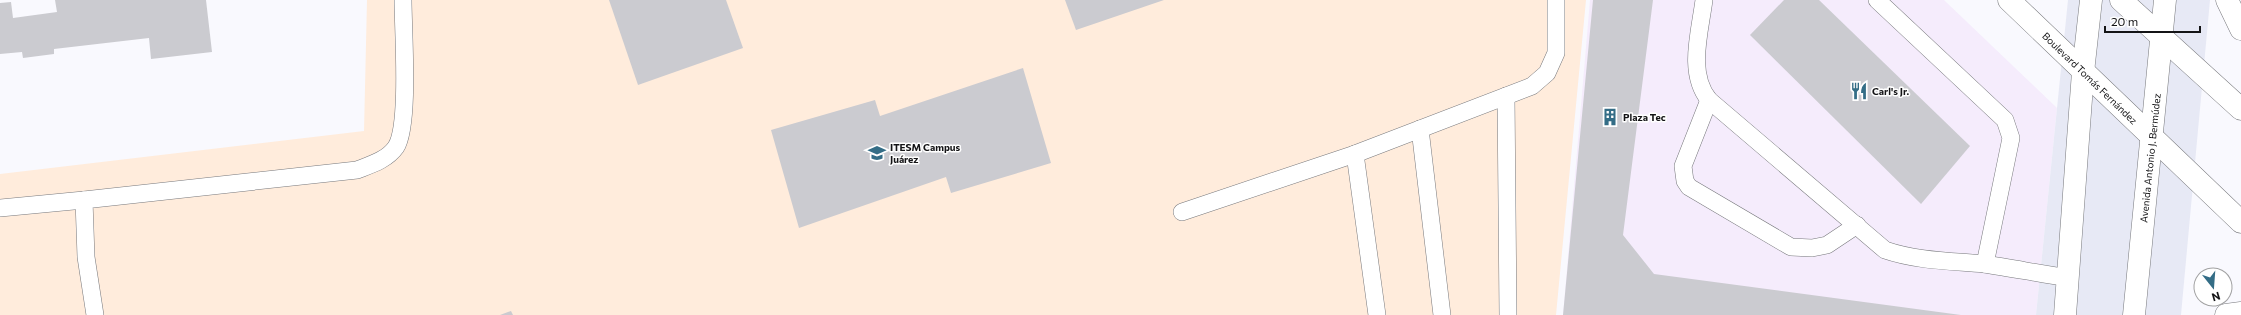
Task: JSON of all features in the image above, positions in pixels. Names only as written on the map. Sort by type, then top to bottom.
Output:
[{"type":"main road","name":"Boulevard Tomás Fernández","points":[[2009,0],[2241,222]]},
{"type":"main road","points":[[2065,315],[2069,278],[2083,72],[2090,0]]},
{"type":"main road","points":[[2120,0],[2241,109]]},
{"type":"main road","name":"Avenida Antonio J. Bermúdez","points":[[2134,315],[2165,0]]},
{"type":"main road","points":[[2227,0],[2241,29]]},
{"type":"main road","points":[[2226,315],[2241,313]]},
{"type":"lane","points":[[0,208],[357,170],[380,161],[396,147],[404,122],[403,0]]},
{"type":"lane","points":[[1182,212],[1355,154],[1532,86],[1547,73],[1556,53],[1556,0]]},
{"type":"lane","points":[[1704,0],[1696,69],[1702,91],[1709,100],[1885,250],[1902,255],[1985,264],[2069,278]]},
{"type":"lane","points":[[1877,0],[2005,120],[2008,127],[2011,138],[1985,264]]},
{"type":"lane","points":[[1506,96],[1508,315]]},
{"type":"lane","points":[[1709,100],[1683,166],[1686,181],[1689,187],[1790,247],[1812,248],[1827,245],[1856,225]]},
{"type":"lane","points":[[1420,129],[1442,315]]},
{"type":"lane","points":[[1355,154],[1377,315]]},
{"type":"lane","points":[[84,200],[86,257],[95,315]]},
{"type":"shaded area","name":"ITESM Campus Juárez","points":[[367,0],[1586,0],[1556,315],[0,315],[0,174],[364,131]]},
{"type":"shaded area","points":[[1590,0],[1944,0],[2057,108],[2036,315],[1563,315]]},
{"type":"shaded area","points":[[2068,0],[2210,0],[2181,315],[2036,315]]},
{"type":"building","points":[[55,0],[206,0],[212,52],[151,59],[149,38],[54,49],[54,54],[23,58],[22,52],[0,54],[0,3],[11,2],[13,18],[57,12]]},
{"type":"building","points":[[609,0],[726,0],[743,48],[638,85]]},
{"type":"building","points":[[1065,0],[1164,0],[1076,30]]},
{"type":"building","name":"Plaza Tec","points":[[1593,0],[1653,0],[1623,235],[1654,274],[1961,315],[1563,315]]},
{"type":"building","name":"Carl's Jr.","points":[[1784,0],[1819,0],[1970,146],[1921,204],[1750,35]]},
{"type":"building","points":[[1023,68],[1051,163],[951,193],[946,177],[799,228],[771,130],[875,100],[880,116]]},
{"type":"building","points":[[511,311],[513,315],[500,315]]},
{"type":"place","name":"Carl's Jr.","points":[[1859,91]]},
{"type":"place","name":"Plaza Tec","points":[[1610,117]]},
{"type":"place","name":"ITESM Campus Juárez","points":[[877,153]]}]
